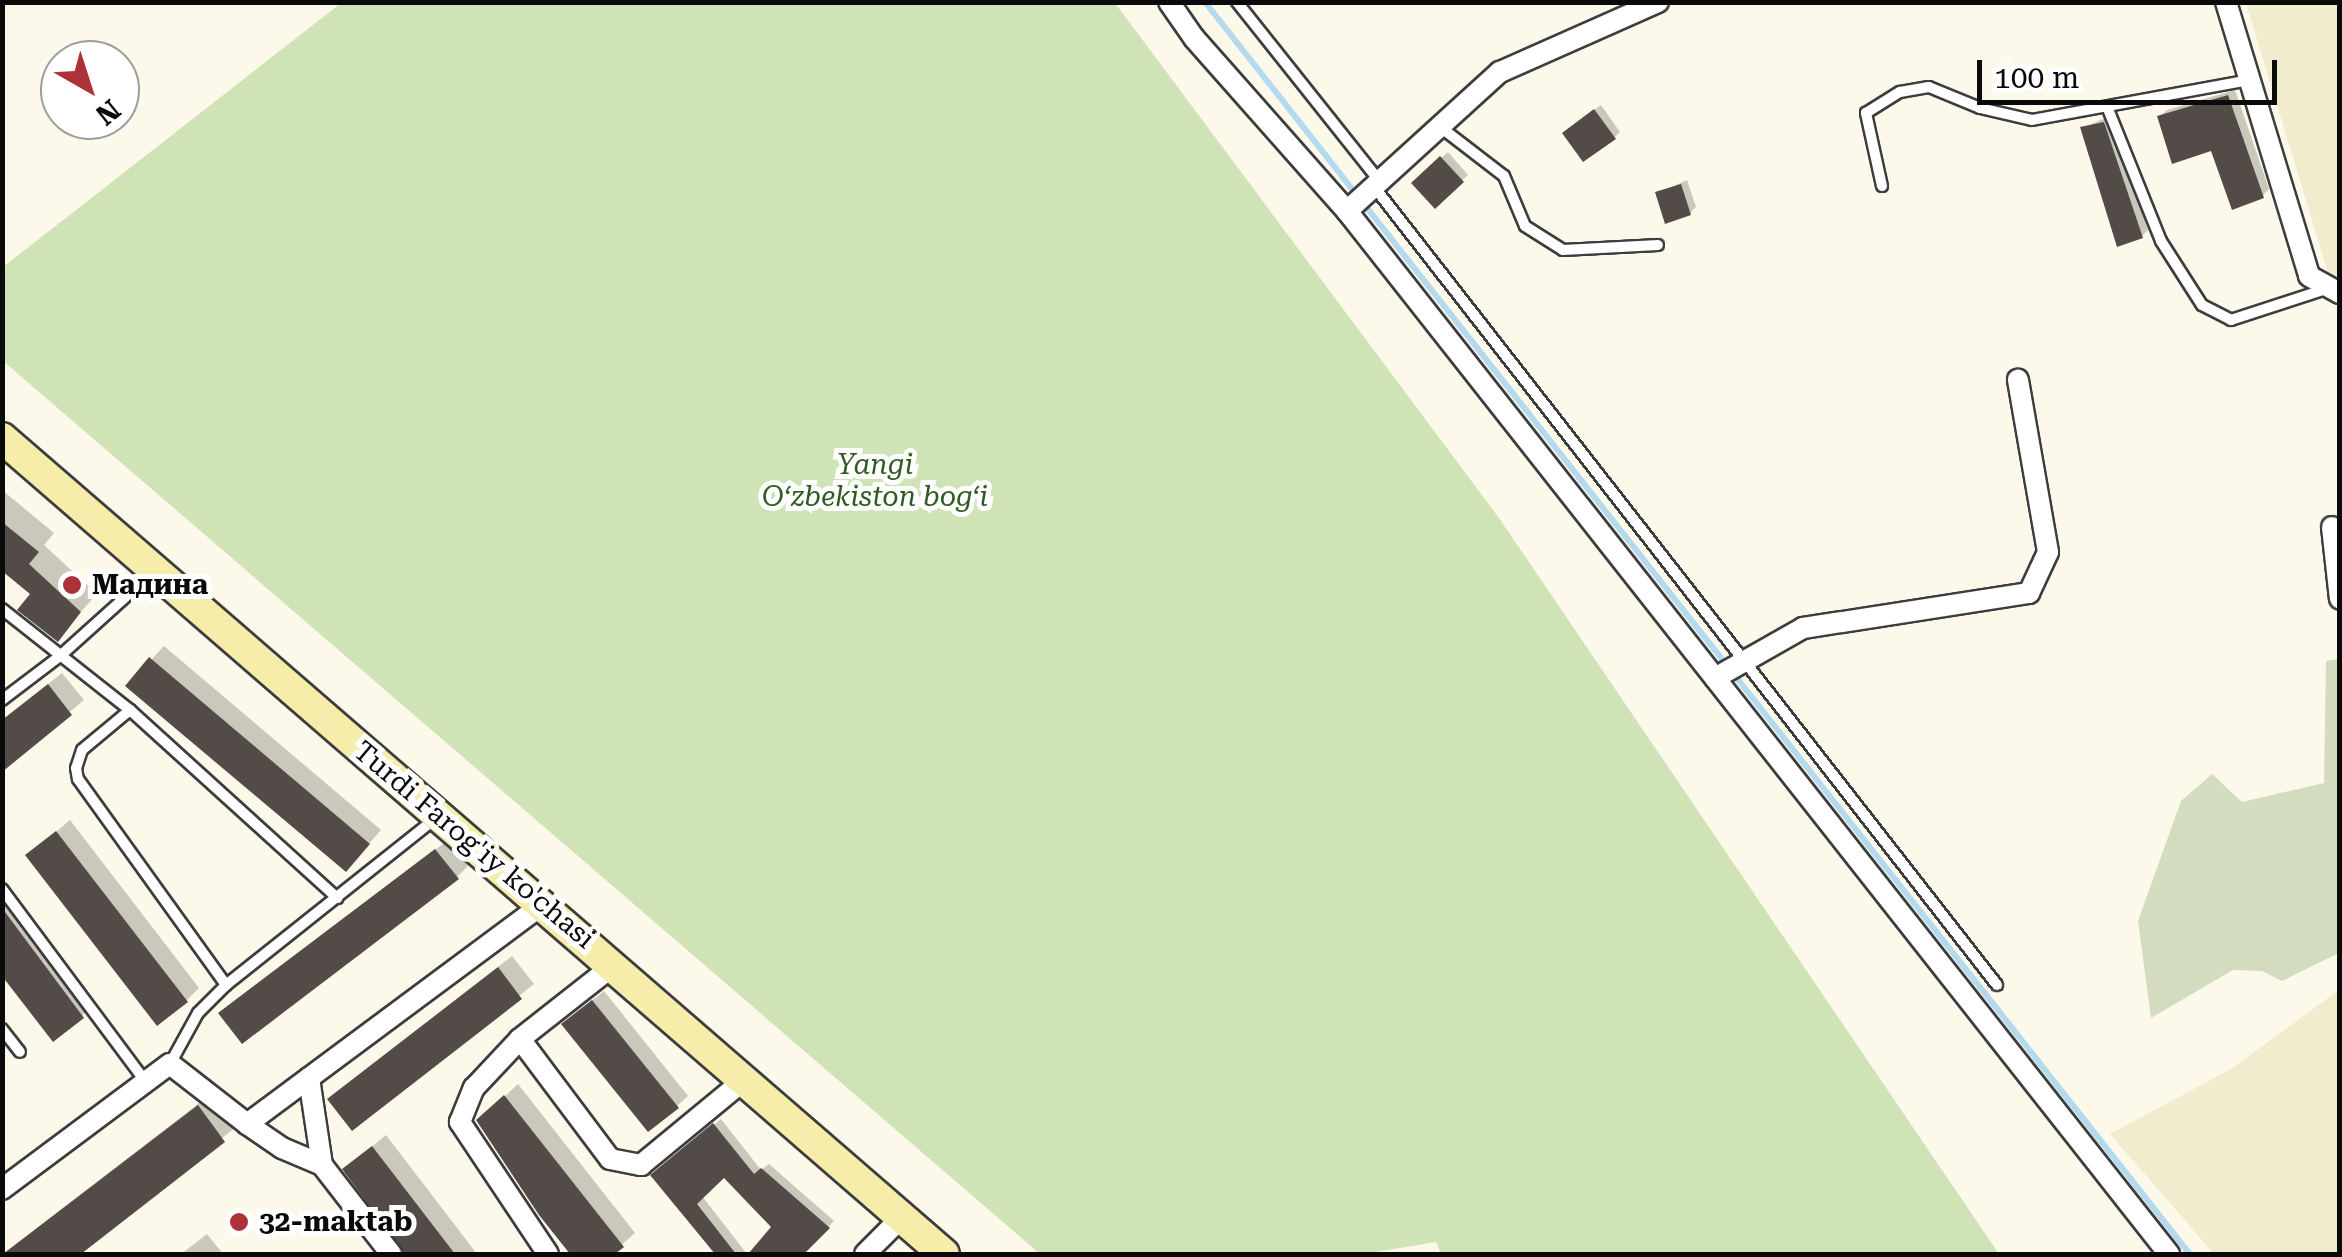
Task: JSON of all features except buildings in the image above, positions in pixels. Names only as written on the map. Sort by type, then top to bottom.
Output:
[{"type":"main road","name":"Turdi Farog'iy ko'chasi","points":[[2,438],[944,1254]]},
{"type":"street","points":[[1170,2],[1194,38],[1229,72],[1347,211],[1729,669],[2169,1254]]},
{"type":"street","points":[[1347,211],[1500,72],[1658,2]]},
{"type":"street","points":[[2226,2],[2309,276],[2334,290]]},
{"type":"street","points":[[1729,669],[1803,628],[2029,593],[2048,552],[2018,380]]},
{"type":"street","points":[[2332,526],[2340,598]]},
{"type":"street","points":[[247,1124],[543,904]]},
{"type":"street","points":[[548,1254],[460,1122],[474,1088],[520,1039],[614,965]]},
{"type":"street","points":[[520,1039],[610,1159],[641,1165],[744,1080]]},
{"type":"street","points":[[2,1188],[170,1064],[282,1148],[322,1165],[391,1254]]},
{"type":"street","points":[[309,1078],[322,1165]]},
{"type":"street","points":[[865,1254],[901,1218]]},
{"type":"lane","points":[[1238,2],[1729,669],[1998,985]]},
{"type":"lane","points":[[1882,186],[1866,112],[1900,92],[1929,87],[1980,108],[2032,120],[2250,80]]},
{"type":"lane","points":[[2108,109],[2161,241],[2202,305],[2231,320],[2334,290]]},
{"type":"lane","points":[[1438,126],[1504,176],[1525,226],[1562,250],[1658,245]]},
{"type":"lane","points":[[2,700],[60,656],[155,570]]},
{"type":"lane","points":[[2,610],[130,710],[337,898]]},
{"type":"lane","points":[[130,710],[82,750],[76,768],[78,779],[226,986]]},
{"type":"lane","points":[[170,1064],[198,1013],[226,986],[438,816]]},
{"type":"lane","points":[[2,889],[146,1082]]},
{"type":"lane","points":[[2,1029],[20,1052]]},
{"type":"shaded area","points":[[2246,3],[2339,3],[2339,275],[2329,276]]},
{"type":"shaded area","points":[[2339,990],[2339,1254],[2214,1254],[2110,1134],[2231,1069]]},
{"type":"green space","name":"Yangi Oʻzbekiston bogʻi","points":[[341,3],[1115,3],[1499,518],[1999,1254],[1441,1254],[1436,1242],[1364,1254],[1040,1254],[3,361],[3,267]]},
{"type":"green space","points":[[2339,659],[2339,953],[2282,981],[2262,971],[2233,970],[2151,1018],[2138,921],[2181,801],[2212,774],[2242,802],[2324,783],[2326,661]]},
{"type":"waterway","points":[[1205,2],[2190,1254]]},
{"type":"place","name":"Мадина","points":[[72,585]]},
{"type":"place","name":"32-maktab","points":[[239,1222]]}]
